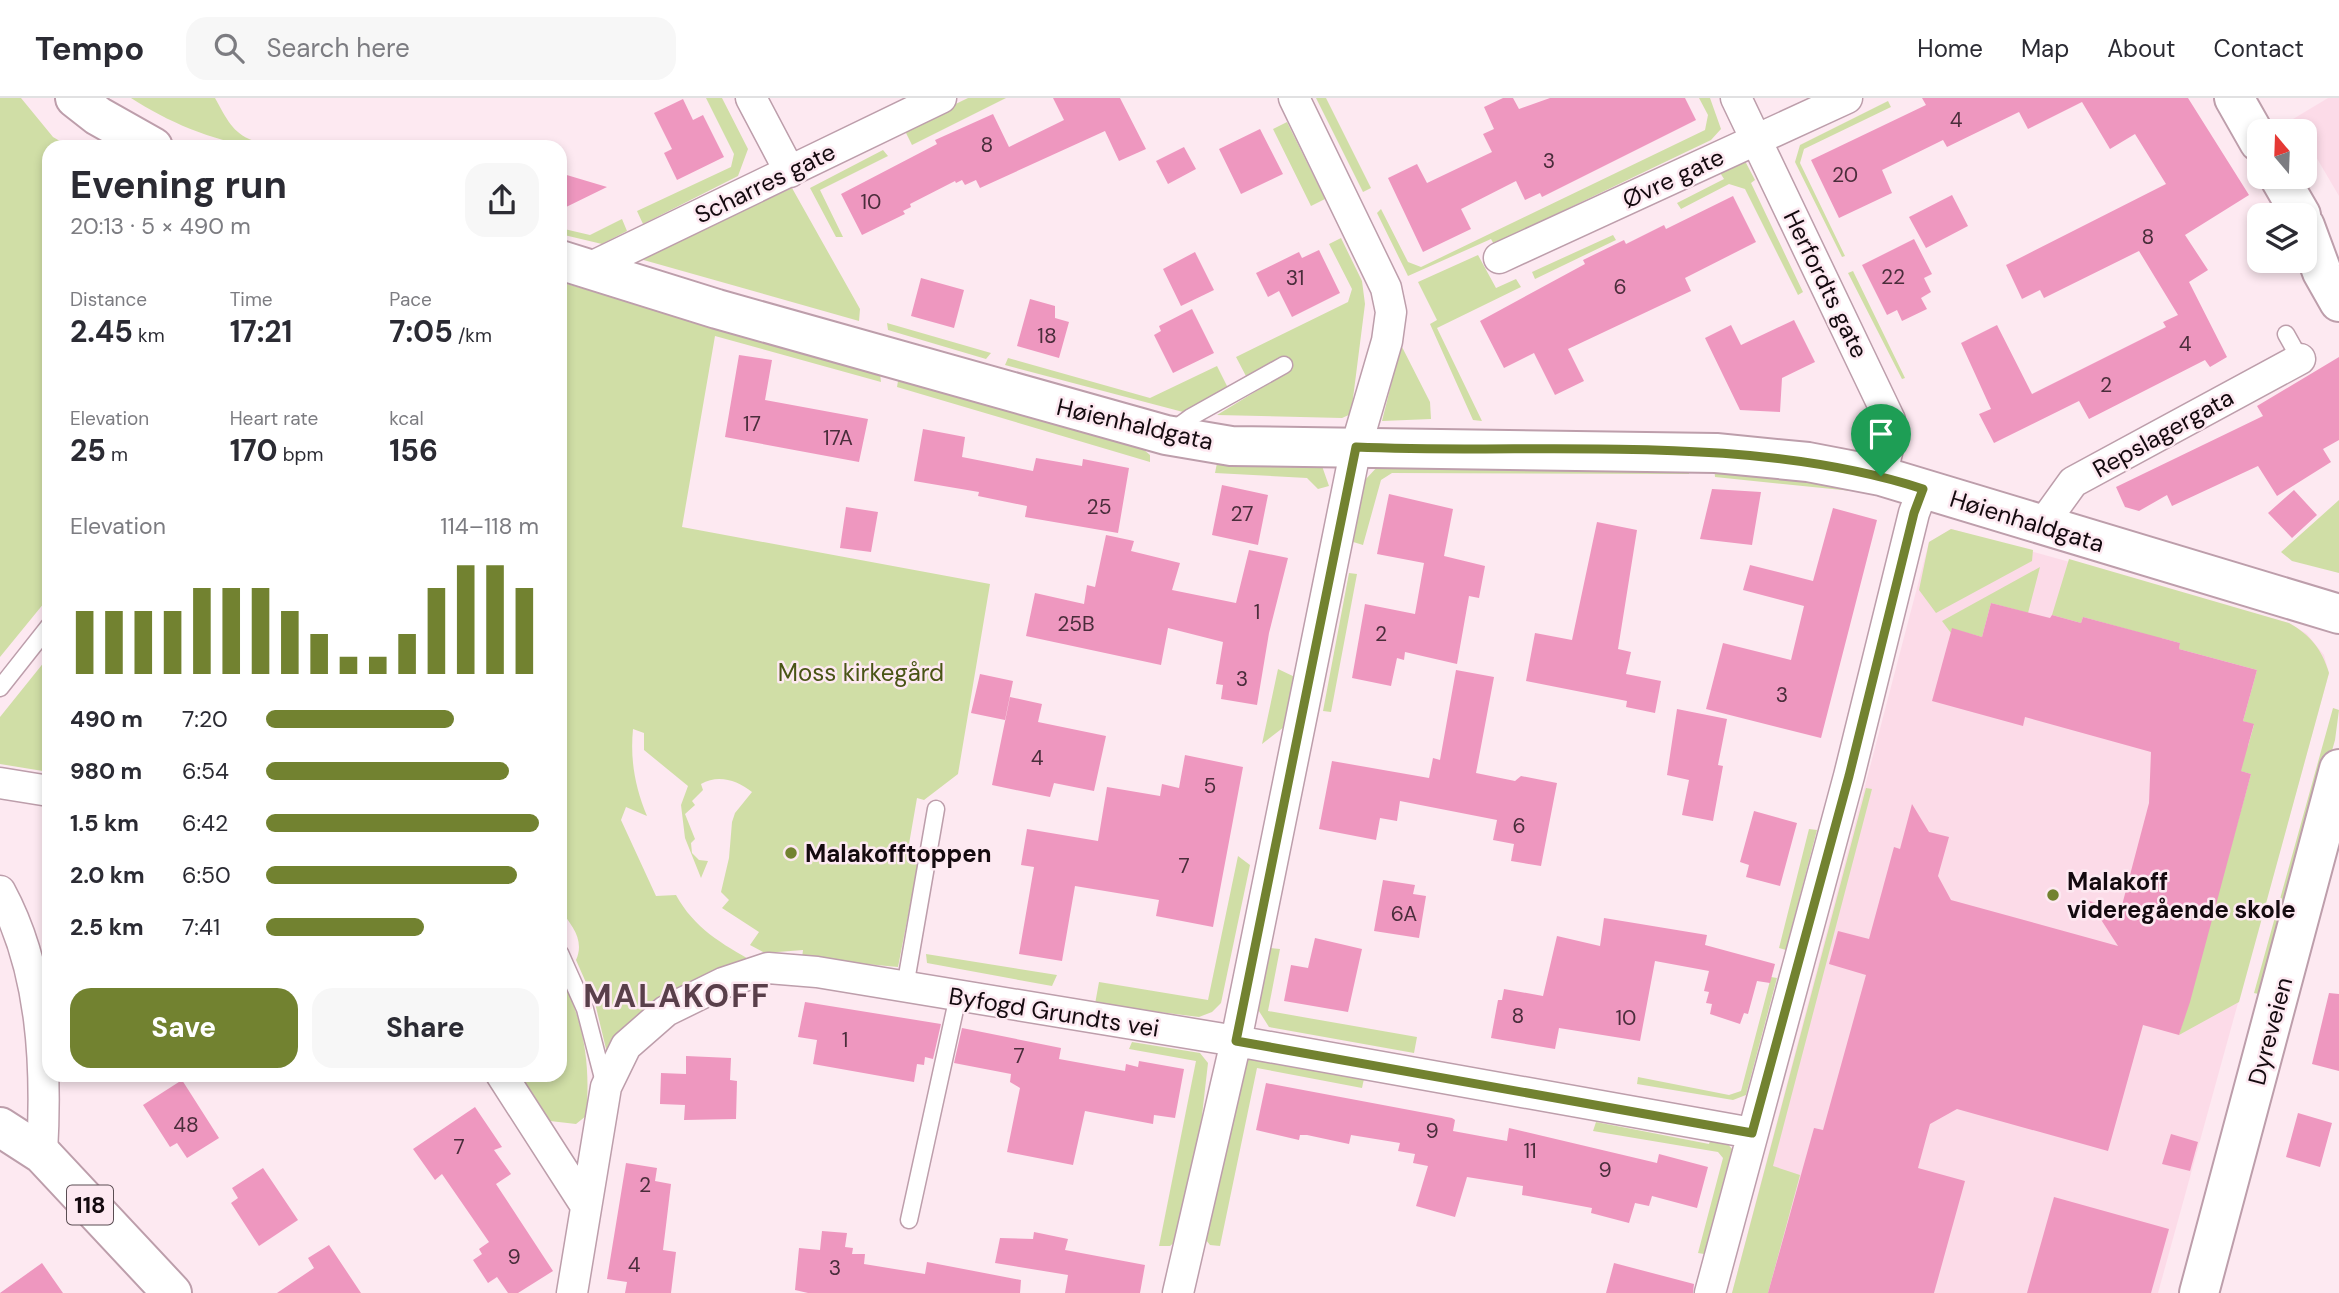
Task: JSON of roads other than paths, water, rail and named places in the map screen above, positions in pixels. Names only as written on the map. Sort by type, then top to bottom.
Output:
[{"type":"street","points":[[75,98],[98,116],[141,140]]},
{"type":"street","points":[[751,98],[790,172]]},
{"type":"street","name":"Scharres gate","points":[[575,264],[790,172],[941,98]]},
{"type":"street","points":[[1178,1293],[1236,1041],[1356,447],[1387,341],[1391,312],[1386,288],[1294,98]]},
{"type":"street","name":"Herfordts gate","points":[[1736,98],[1890,420],[1890,440],[1881,476]]},
{"type":"street","name":"Øvre gate","points":[[1499,258],[1847,98]]},
{"type":"street","points":[[2234,98],[2247,121]]},
{"type":"street","points":[[2317,235],[2339,259]]},
{"type":"street","points":[[2317,258],[2339,302]]},
{"type":"street","name":"Høienhaldgata","points":[[575,264],[717,309],[1166,435],[1231,446],[1716,453],[1808,462],[1881,476],[2339,614]]},
{"type":"street","name":"Repslagergata","points":[[2042,525],[2073,482],[2293,346]]},
{"type":"street","points":[[1710,1293],[1849,776],[1914,513],[1923,489]]},
{"type":"street","name":"Dyreveien","points":[[2199,1293],[2339,769]]},
{"type":"street","points":[[0,783],[42,790]]},
{"type":"street","points":[[0,891],[25,956],[41,1021],[42,1154]]},
{"type":"street","name":"Byfogd Grundts vei","points":[[572,1293],[584,1203],[606,1087],[626,1046],[646,1025],[666,1011],[723,983],[768,968],[817,972],[1236,1041],[1752,1133]]},
{"type":"street","points":[[506,1082],[584,1203]]},
{"type":"street","name":"118","points":[[0,1127],[42,1154],[172,1293]]},
{"type":"lane","points":[[1166,435],[1191,417],[1284,365]]},
{"type":"lane","points":[[0,688],[42,635]]},
{"type":"lane","points":[[905,987],[936,809]]},
{"type":"lane","points":[[567,969],[585,1009],[606,1087]]},
{"type":"lane","points":[[909,1220],[958,996]]},
{"type":"place","name":"Malakofftoppen","points":[[791,853]]},
{"type":"place","name":"Malakoff videregående skole","points":[[2053,895]]},
{"type":"district","name":"MALAKOFF","points":[[677,996]]},
{"type":"park label","name":"Moss kirkegård","points":[[861,672]]}]
